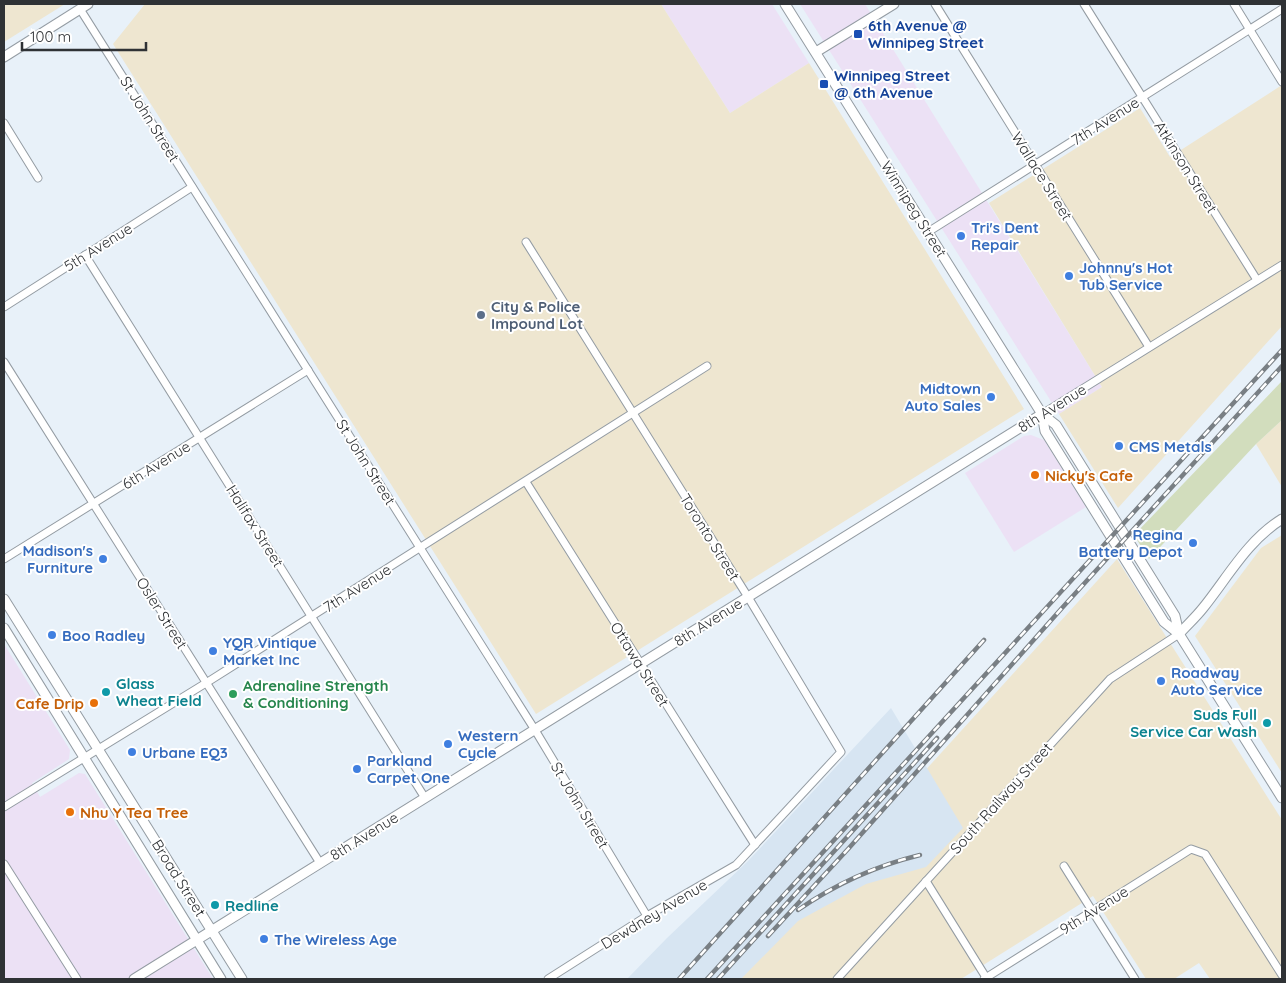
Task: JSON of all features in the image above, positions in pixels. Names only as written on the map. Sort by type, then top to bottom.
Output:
[{"type":"main road","name":"Winnipeg Street","points":[[785,4],[1042,414],[1056,425],[1175,616],[1179,634],[1282,798]]},
{"type":"main road","points":[[816,52],[894,4]]},
{"type":"main road","points":[[4,57],[84,6]]},
{"type":"main road","name":"8th Avenue","points":[[134,979],[1042,414]]},
{"type":"main road","points":[[1179,634],[1202,609],[1235,563],[1254,543],[1282,519]]},
{"type":"main road","name":"Broad Street","points":[[4,598],[242,979]]},
{"type":"main road","name":"Broad Street","points":[[4,628],[221,979]]},
{"type":"street","name":"Wallace Street","points":[[935,4],[1150,347]]},
{"type":"street","name":"Atkinson Street","points":[[1084,4],[1257,280]]},
{"type":"street","points":[[1234,4],[1282,82]]},
{"type":"street","name":"St John Street","points":[[84,6],[192,188],[535,730],[647,916]]},
{"type":"street","name":"7th Avenue","points":[[928,232],[1282,9]]},
{"type":"street","points":[[4,123],[38,178]]},
{"type":"street","name":"5th Avenue","points":[[4,307],[192,188]]},
{"type":"street","name":"Toronto Street","points":[[526,242],[748,597],[841,752],[755,845]]},
{"type":"street","name":"Halifax Street","points":[[86,255],[424,798]]},
{"type":"street","name":"8th Avenue","points":[[1042,414],[1282,264]]},
{"type":"street","name":"Osler Street","points":[[4,362],[320,863]]},
{"type":"street","name":"7th Avenue","points":[[4,807],[206,683],[707,366]]},
{"type":"street","name":"6th Avenue","points":[[4,559],[308,370]]},
{"type":"street","name":"Ottawa Street","points":[[526,482],[755,845]]},
{"type":"street","name":"South Railway Street","points":[[838,979],[1110,679],[1179,634]]},
{"type":"street","name":"Dewdney Avenue","points":[[548,979],[647,916],[736,865],[755,845]]},
{"type":"street","name":"9th Avenue","points":[[986,979],[1191,849],[1205,854],[1282,975]]},
{"type":"street","points":[[4,864],[77,979]]},
{"type":"street","points":[[1064,866],[1134,979]]},
{"type":"street","points":[[926,880],[986,979]]},
{"type":"shaded area","points":[[4,4],[65,4],[4,42]]},
{"type":"shaded area","points":[[145,4],[661,4],[730,113],[809,63],[1024,409],[536,714],[113,44]]},
{"type":"shaded area","points":[[661,4],[772,4],[809,63],[730,113]]},
{"type":"shaded area","points":[[800,4],[865,4],[1102,387],[1059,414]]},
{"type":"shaded area","points":[[1282,85],[1282,326],[1118,508],[1059,414],[1102,387],[989,203],[1140,108],[1170,157]]},
{"type":"shaded area","points":[[1282,420],[1282,487],[1256,444]]},
{"type":"shaded area","points":[[1031,435],[1044,440],[1086,507],[1014,552],[965,473],[1024,436]]},
{"type":"shaded area","points":[[1282,535],[1282,773],[1195,636],[1261,548]]},
{"type":"shaded area","points":[[1117,559],[1282,820],[1282,979],[1210,979],[1199,963],[1174,979],[1146,979],[1093,896],[961,979],[736,979]]},
{"type":"shaded area","points":[[4,644],[70,750],[69,759],[32,783],[40,797],[79,773],[85,774],[213,979],[4,979]]},
{"type":"shaded area","points":[[891,708],[963,828],[926,867],[866,884],[798,921],[741,979],[627,979],[748,861]]},
{"type":"green space","points":[[1282,381],[1282,420],[1256,444],[1149,559],[1134,535]]},
{"type":"railway","points":[[707,979],[1282,350]]},
{"type":"railway","points":[[768,936],[1282,366]]},
{"type":"railway","points":[[679,979],[984,640]]},
{"type":"railway","points":[[718,979],[937,738]]},
{"type":"railway","points":[[798,910],[857,876],[887,864],[920,855]]},
{"type":"place","name":"6th Avenue @ Winnipeg Street","points":[[858,34]]},
{"type":"place","name":"Winnipeg Street @ 6th Avenue","points":[[824,84]]},
{"type":"place","name":"Tri's Dent Repair","points":[[961,236]]},
{"type":"place","name":"Johnny's Hot Tub Service","points":[[1069,276]]},
{"type":"place","name":"City & Police Impound Lot","points":[[481,315]]},
{"type":"place","name":"Midtown Auto Sales","points":[[991,397]]},
{"type":"place","name":"CMS Metals","points":[[1119,446]]},
{"type":"place","name":"Nicky's Cafe","points":[[1035,475]]},
{"type":"place","name":"Regina Battery Depot","points":[[1193,543]]},
{"type":"place","name":"Madison's Furniture","points":[[103,559]]},
{"type":"place","name":"Boo Radley","points":[[52,635]]},
{"type":"place","name":"YQR Vintique Market Inc","points":[[213,651]]},
{"type":"place","name":"Roadway Auto Service","points":[[1161,681]]},
{"type":"place","name":"Glass Wheat Field","points":[[106,692]]},
{"type":"place","name":"Adrenaline Strength & Conditioning","points":[[233,694]]},
{"type":"place","name":"Cafe Drip","points":[[94,703]]},
{"type":"place","name":"Suds Full Service Car Wash","points":[[1267,723]]},
{"type":"place","name":"Western Cycle","points":[[448,744]]},
{"type":"place","name":"Urbane EQ3","points":[[132,752]]},
{"type":"place","name":"Parkland Carpet One","points":[[357,769]]},
{"type":"place","name":"Nhu Y Tea Tree","points":[[70,812]]},
{"type":"place","name":"Redline","points":[[215,905]]},
{"type":"place","name":"The Wireless Age","points":[[264,939]]}]
